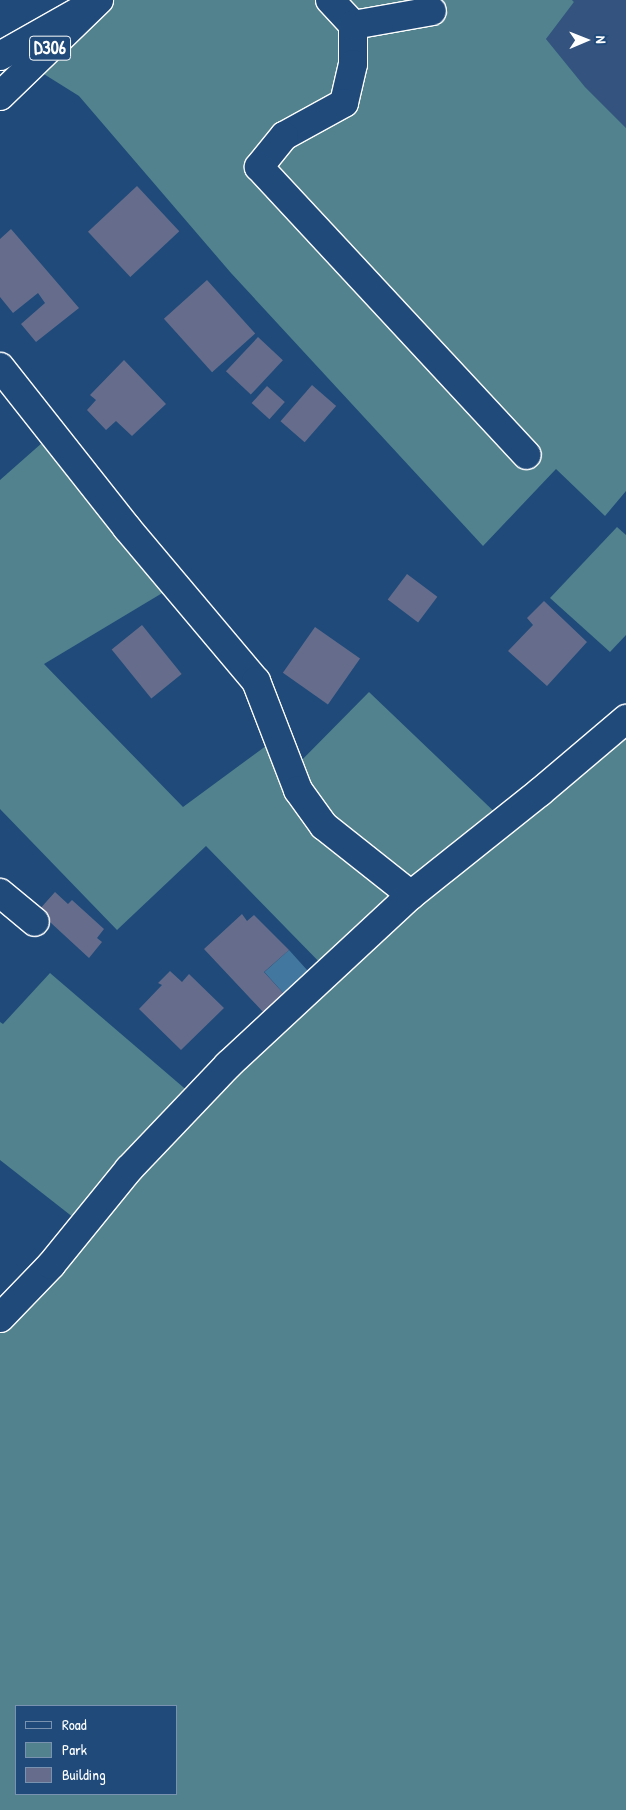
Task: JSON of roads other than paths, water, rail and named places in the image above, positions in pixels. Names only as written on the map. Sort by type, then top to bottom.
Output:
[{"type":"street","points":[[0,56],[99,0]]},
{"type":"street","name":"D306","points":[[0,96],[99,0]]},
{"type":"street","points":[[330,0],[353,25],[354,64],[344,103],[284,136],[259,167],[527,456]]},
{"type":"street","points":[[353,25],[432,11]]},
{"type":"street","points":[[0,367],[127,528],[256,681],[298,790],[324,826],[411,895]]},
{"type":"street","points":[[0,1318],[51,1265],[129,1169],[228,1066],[411,895],[540,792],[626,719]]},
{"type":"street","points":[[0,893],[35,922]]}]
